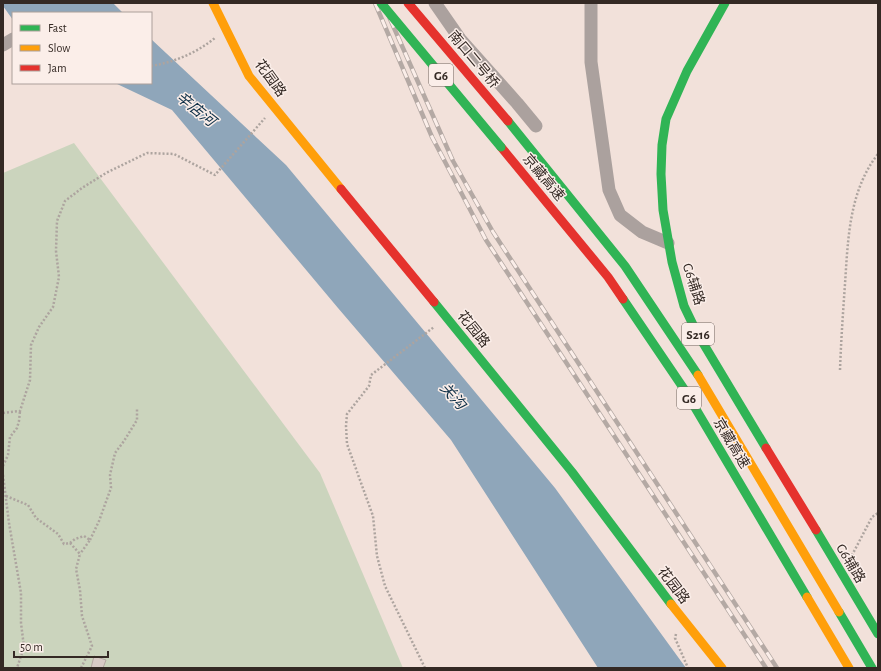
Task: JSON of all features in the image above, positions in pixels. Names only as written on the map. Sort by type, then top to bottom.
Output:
[{"type":"main road","name":"花园路","points":[[214,3],[249,76],[572,472],[680,616],[722,668]]},
{"type":"main road","name":"京藏高速","points":[[381,3],[608,276],[684,389],[849,668]]},
{"type":"main road","name":"南口二号桥","points":[[408,3],[518,133],[625,266],[701,380],[872,668]]},
{"type":"main road","name":"G6辅路","points":[[724,3],[689,66],[667,115],[663,138],[661,169],[664,220],[681,298],[697,333],[878,634]]},
{"type":"street","points":[[435,3],[460,39],[536,126]]},
{"type":"street","points":[[591,3],[591,62],[609,190],[620,215],[642,232],[668,243]]},
{"type":"street","points":[[3,45],[12,40]]},
{"type":"path","points":[[152,66],[186,57],[204,46],[226,29]]},
{"type":"path","points":[[3,466],[8,455],[10,437],[17,428],[20,411],[30,380],[31,345],[39,327],[53,307],[59,277],[56,251],[57,221],[65,201],[106,173],[147,152],[174,154],[215,175],[267,116]]},
{"type":"path","points":[[840,370],[849,230],[856,198],[869,165],[878,154]]},
{"type":"path","points":[[425,668],[385,586],[377,556],[373,516],[347,444],[346,426],[347,414],[369,386],[371,375],[440,323]]},
{"type":"path","points":[[81,668],[92,646],[82,616],[80,590],[76,569],[80,554],[90,540],[99,521],[111,488],[110,475],[115,453],[137,420],[137,408]]},
{"type":"path","points":[[3,412],[20,411]]},
{"type":"path","points":[[3,475],[20,593],[21,623],[24,647],[17,668]]},
{"type":"path","points":[[6,496],[28,505],[36,518],[58,534],[64,544],[70,543],[75,539],[84,536],[90,540]]},
{"type":"path","points":[[843,576],[872,517],[878,513]]},
{"type":"path","points":[[70,543],[80,554]]},
{"type":"green space","points":[[74,143],[320,473],[403,668],[3,668],[3,173]]},
{"type":"water","points":[[3,3],[113,3],[122,12],[12,12],[12,19],[3,6]]},
{"type":"water","points":[[152,40],[286,165],[555,488],[686,668],[598,668],[451,440],[172,110],[117,84],[152,84]]},
{"type":"building","points":[[94,656],[106,660],[103,668],[91,668]]},
{"type":"railway","points":[[375,3],[432,137],[486,240],[766,668]]},
{"type":"railway","points":[[383,3],[453,161],[493,232],[777,668]]},
{"type":"traffic: fast","points":[[381,3],[501,147]]},
{"type":"traffic: fast","points":[[725,3],[687,71],[666,119],[662,145],[661,174],[663,210],[672,262],[684,306],[697,333],[766,448]]},
{"type":"traffic: fast","points":[[508,121],[625,266],[698,375]]},
{"type":"traffic: fast","points":[[623,299],[684,389],[807,597]]},
{"type":"traffic: fast","points":[[434,302],[572,472],[671,604]]},
{"type":"traffic: fast","points":[[816,530],[878,634]]},
{"type":"traffic: fast","points":[[839,612],[872,668]]},
{"type":"traffic: slow","points":[[213,3],[249,76],[341,189]]},
{"type":"traffic: slow","points":[[698,375],[839,612]]},
{"type":"traffic: slow","points":[[807,597],[849,668]]},
{"type":"traffic: slow","points":[[671,604],[722,668]]},
{"type":"traffic: jam","points":[[408,3],[508,121]]},
{"type":"traffic: jam","points":[[501,147],[608,277],[623,299]]},
{"type":"traffic: jam","points":[[341,189],[434,302]]},
{"type":"traffic: jam","points":[[766,448],[816,530]]},
{"type":"water label","name":"辛店河","points":[[196,109]]},
{"type":"water label","name":"关沟","points":[[453,396]]}]
